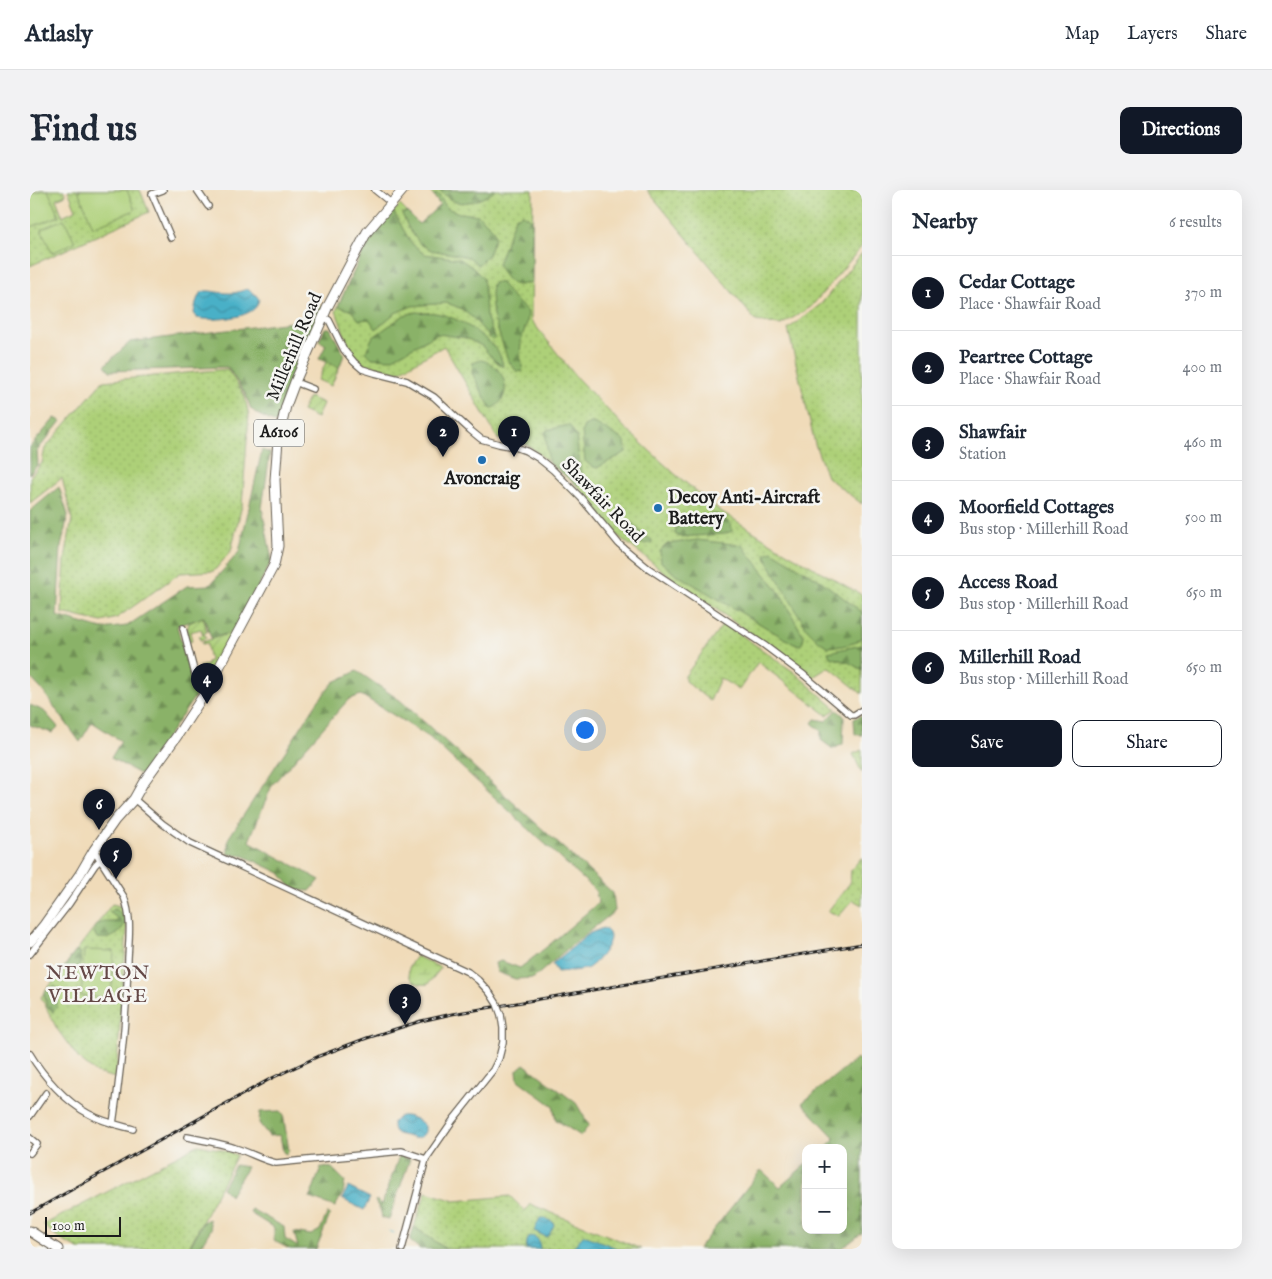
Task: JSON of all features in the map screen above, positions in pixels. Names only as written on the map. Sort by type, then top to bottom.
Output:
[{"type":"main road","name":"Millerhill Road","points":[[30,942],[80,874],[115,820],[134,799],[207,690],[274,565],[278,546],[275,480],[278,440],[286,406],[323,317],[367,232],[402,190]]},
{"type":"main road","points":[[30,1231],[58,1249]]},
{"type":"street","points":[[163,190],[152,194],[171,238]]},
{"type":"street","points":[[197,190],[208,206]]},
{"type":"street","points":[[375,190],[391,203]]},
{"type":"street","name":"Shawfair Road","points":[[323,317],[329,320],[344,350],[362,369],[406,381],[419,387],[434,397],[481,439],[526,450],[538,458],[581,498],[619,544],[648,568],[764,645],[804,675],[851,715],[862,710]]},
{"type":"street","points":[[295,382],[313,389]]},
{"type":"street","points":[[183,628],[197,682],[207,690]]},
{"type":"street","points":[[134,799],[163,824],[190,843],[468,972],[490,993],[497,1004],[503,1028],[503,1042],[499,1058],[493,1070],[453,1120],[426,1159],[402,1249]]},
{"type":"street","points":[[94,850],[124,897],[130,920],[124,1029],[113,1124]]},
{"type":"street","points":[[30,954],[100,860]]},
{"type":"street","points":[[30,1054],[38,1068],[76,1106],[88,1114],[113,1124],[133,1129]]},
{"type":"street","points":[[30,1116],[46,1093]]},
{"type":"street","points":[[187,1137],[235,1148],[266,1161],[276,1163],[402,1151],[426,1159]]},
{"type":"street","points":[[30,1138],[37,1144],[30,1153]]},
{"type":"green space","points":[[39,190],[64,190],[66,195],[56,199],[63,217],[76,210],[68,190],[140,190],[149,212],[30,266],[30,193]]},
{"type":"green space","points":[[48,190],[59,216],[31,227],[30,195]]},
{"type":"green space","points":[[78,190],[127,190],[135,210],[93,227]]},
{"type":"green space","points":[[429,190],[533,190],[531,320],[577,378],[626,429],[675,474],[719,510],[786,552],[862,595],[862,694],[829,667],[813,677],[677,582],[618,536],[578,486],[528,445],[498,439],[444,346],[398,372],[362,363],[349,347],[336,311],[372,232],[400,205],[419,224],[440,205]]},
{"type":"green space","points":[[439,190],[495,190],[482,198],[460,203],[451,200]]},
{"type":"green space","points":[[647,190],[862,190],[862,246],[811,307],[781,325],[756,321]]},
{"type":"green space","points":[[438,194],[447,208],[459,213],[478,215],[493,229],[495,237],[488,255],[478,265],[469,257],[431,250],[420,244],[409,229],[402,214],[407,212],[419,224],[440,205],[433,195]]},
{"type":"green space","points":[[393,211],[411,243],[424,254],[460,259],[483,278],[486,316],[495,339],[492,340],[473,318],[460,308],[447,303],[412,306],[395,313],[376,329],[369,319],[359,320],[352,311],[338,306],[372,232]]},
{"type":"green space","points":[[523,214],[532,220],[532,282],[518,285],[508,280],[498,264],[515,217]]},
{"type":"green space","points":[[64,219],[75,242],[52,253],[41,229]]},
{"type":"green space","points":[[862,253],[862,504],[827,477],[815,444],[788,329],[821,304]]},
{"type":"green space","points":[[496,282],[501,283],[528,312],[527,323],[521,339],[520,357],[523,371],[517,372],[508,360],[493,316],[491,295],[492,284]]},
{"type":"green space","points":[[312,302],[323,308],[276,423],[251,409],[245,393],[227,367],[110,371],[105,365],[130,342],[300,321]]},
{"type":"green space","points":[[416,312],[443,315],[470,327],[486,339],[498,352],[503,367],[482,346],[466,338],[438,334],[391,359],[372,358],[366,352],[372,338],[404,315]]},
{"type":"green space","points":[[325,328],[330,328],[344,355],[339,368],[319,359],[326,345],[319,341]]},
{"type":"green space","points":[[481,360],[496,368],[504,382],[505,390],[503,397],[499,404],[491,409],[472,373],[473,363]]},
{"type":"green space","points":[[326,362],[339,368],[331,386],[318,380]]},
{"type":"green space","points":[[227,369],[244,394],[249,415],[242,505],[231,551],[214,571],[180,573],[117,618],[102,622],[62,613],[65,559],[72,519],[62,478],[30,503],[30,477],[42,463],[45,448],[103,381]]},
{"type":"green space","points":[[309,397],[323,403],[317,418],[302,411]]},
{"type":"green space","points":[[55,418],[61,421],[37,451],[38,464],[30,474],[30,447]]},
{"type":"green space","points":[[591,423],[625,441],[626,452],[597,468],[591,466],[585,461],[582,431],[584,426]]},
{"type":"green space","points":[[569,425],[576,436],[581,473],[578,486],[549,463],[545,433],[547,430]]},
{"type":"green space","points":[[262,450],[270,453],[262,508],[272,560],[234,632],[211,638],[204,617],[177,626],[196,695],[141,775],[111,758],[121,741],[92,722],[80,742],[42,690],[30,677],[30,511],[59,487],[68,515],[61,547],[57,616],[102,629],[127,626],[187,586],[210,585],[239,552]]},
{"type":"green space","points":[[717,514],[731,524],[732,531],[724,534],[680,537],[675,534],[676,527]]},
{"type":"green space","points":[[627,523],[635,526],[642,534],[652,540],[651,543],[643,544],[636,542],[628,530]]},
{"type":"green space","points":[[697,540],[742,545],[779,592],[804,636],[801,645],[794,644],[674,573],[661,562],[660,551],[667,544]]},
{"type":"green space","points":[[772,551],[821,581],[862,612],[862,638],[854,643],[828,647],[819,641],[807,629],[768,562],[765,554]]},
{"type":"green space","points":[[203,617],[207,632],[204,633],[206,638],[200,640],[199,636],[203,635],[201,629],[190,632],[192,641],[189,642],[186,633],[189,623]]},
{"type":"green space","points":[[724,623],[794,672],[836,709],[827,715],[758,662],[739,690],[720,678],[710,701],[685,681],[685,676]]},
{"type":"green space","points":[[234,632],[217,663],[202,677],[199,667],[207,665],[207,662],[210,661],[208,643],[202,644],[202,642]]},
{"type":"green space","points":[[862,645],[862,670],[850,663],[830,657],[828,652]]},
{"type":"green space","points":[[357,671],[401,701],[613,893],[615,911],[534,978],[515,979],[497,972],[495,963],[501,961],[520,968],[598,903],[596,891],[429,737],[361,695],[349,699],[272,785],[249,841],[320,880],[310,891],[293,890],[280,873],[244,856],[228,854],[228,839],[318,701],[334,682]]},
{"type":"green space","points":[[30,705],[44,711],[58,727],[52,733],[30,725]]},
{"type":"green space","points":[[837,710],[844,716],[843,744],[833,749],[821,740],[821,731],[812,723],[815,719],[826,721]]},
{"type":"green space","points":[[862,715],[862,735],[855,734],[854,719]]},
{"type":"green space","points":[[862,750],[862,773],[853,754]]},
{"type":"green space","points":[[862,857],[862,905],[853,900],[839,916],[828,911],[850,883],[851,870]]},
{"type":"green space","points":[[112,904],[124,907],[127,929],[116,1078],[96,1073],[79,1059],[57,1029],[41,997]]},
{"type":"green space","points":[[114,909],[121,914],[126,922],[115,936],[97,938],[94,932],[95,926],[103,922],[115,922],[117,920],[109,912]]},
{"type":"green space","points":[[84,950],[114,951],[111,998],[81,996]]},
{"type":"green space","points":[[77,951],[80,952],[81,956],[79,967],[74,976],[67,972],[66,968],[71,957]]},
{"type":"green space","points":[[416,956],[441,968],[428,984],[417,983],[409,976],[410,966]]},
{"type":"green space","points":[[55,986],[57,1008],[53,1012],[47,1006],[44,994],[47,989]]},
{"type":"green space","points":[[857,1058],[862,1063],[862,1233],[841,1249],[698,1249],[761,1170],[780,1187],[802,1168],[802,1234],[847,1234],[847,1144],[829,1144],[835,1138],[802,1103]]},
{"type":"green space","points":[[524,1064],[576,1103],[589,1125],[581,1136],[556,1120],[553,1106],[518,1080],[517,1070]]},
{"type":"green space","points":[[280,1111],[283,1114],[289,1151],[286,1154],[283,1152],[280,1135],[269,1136],[259,1123],[260,1112]]},
{"type":"green space","points":[[198,1145],[237,1155],[188,1249],[79,1249],[63,1241],[43,1225]]},
{"type":"green space","points":[[399,1156],[410,1159],[389,1219],[382,1218],[375,1201],[382,1205]]},
{"type":"green space","points":[[235,1165],[247,1167],[230,1196],[222,1188]]},
{"type":"green space","points":[[321,1167],[332,1168],[345,1181],[343,1193],[335,1207],[310,1198]]},
{"type":"green space","points":[[426,1192],[455,1201],[510,1196],[525,1211],[530,1204],[641,1249],[446,1249],[414,1227]]},
{"type":"green space","points":[[251,1209],[284,1227],[285,1239],[298,1247],[294,1232],[311,1235],[320,1230],[327,1214],[330,1215],[316,1249],[290,1249],[274,1241],[274,1228],[250,1213]]},
{"type":"green space","points":[[209,1219],[211,1229],[199,1249],[189,1249],[203,1222]]},
{"type":"green space","points":[[414,1227],[446,1249],[420,1249],[410,1241]]},
{"type":"water","points":[[247,289],[259,299],[256,307],[245,314],[237,317],[211,319],[197,318],[194,313],[196,303],[202,292],[233,293]]},
{"type":"water","points":[[603,928],[609,934],[609,941],[605,951],[593,964],[586,969],[557,972],[552,964],[590,933]]},
{"type":"water","points":[[400,1116],[417,1119],[425,1126],[423,1135],[415,1138],[395,1132],[393,1122]]},
{"type":"water","points":[[348,1187],[370,1198],[364,1210],[342,1199]]},
{"type":"water","points":[[540,1218],[553,1222],[554,1225],[546,1237],[534,1231]]},
{"type":"water","points":[[584,1235],[619,1249],[571,1249]]},
{"type":"water","points":[[530,1236],[535,1237],[539,1241],[540,1249],[526,1249]]},
{"type":"waterway","points":[[389,1231],[394,1233]]},
{"type":"railway","points":[[30,1213],[270,1079],[319,1056],[367,1038],[421,1021],[452,1014],[862,944]]},
{"type":"place","name":"Peartree Cottage","points":[[443,457]]},
{"type":"place","name":"Cedar Cottage","points":[[514,457]]},
{"type":"place","name":"Avoncraig","points":[[482,460]]},
{"type":"place","name":"Decoy Anti-Aircraft Battery","points":[[658,508]]},
{"type":"place","name":"Moorfield Cottages","points":[[207,704]]},
{"type":"place","name":"Millerhill Road","points":[[99,830]]},
{"type":"place","name":"Access Road","points":[[116,879]]},
{"type":"place","name":"Shawfair","points":[[405,1025]]},
{"type":"district","name":"NEWTON VILLAGE","points":[[98,984]]}]
